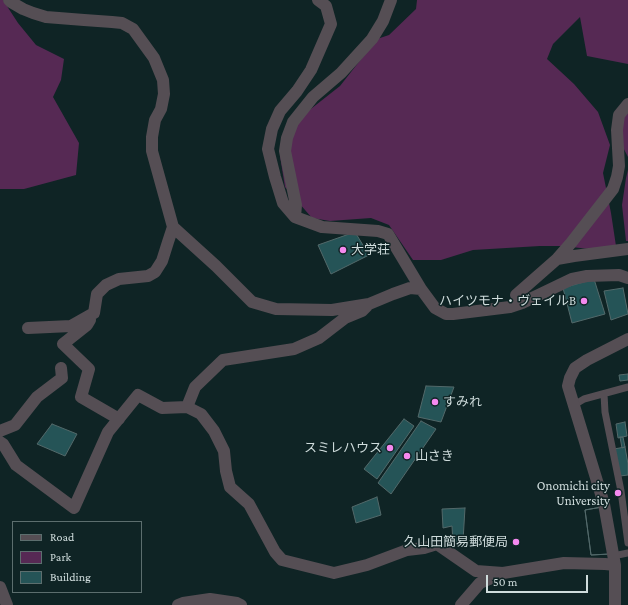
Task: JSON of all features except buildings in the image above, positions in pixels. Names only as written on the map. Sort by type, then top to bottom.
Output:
[{"type":"street","points":[[9,0],[23,9],[46,17],[122,23],[133,29],[154,58],[163,80],[164,94],[161,109],[155,120],[152,137],[152,151],[173,227],[216,266],[252,302],[276,309],[332,310],[369,304],[410,288],[421,289]]},
{"type":"street","points":[[318,0],[326,6],[331,24],[311,70],[297,91],[280,112],[272,129],[268,149],[283,203],[295,218],[322,227],[378,231],[388,234],[421,289],[436,308],[446,314],[510,307],[522,304],[572,279],[587,276],[619,275],[628,278]]},
{"type":"street","points":[[295,218],[296,205],[286,151],[287,138],[293,122],[313,97],[340,73],[372,39],[383,21],[391,0]]},
{"type":"street","points":[[522,304],[516,295],[557,259],[613,189],[619,166],[617,130],[619,115],[628,104]]},
{"type":"street","points":[[119,419],[81,397],[89,369],[63,344],[87,325],[94,313],[97,294],[106,285],[119,279],[148,276],[155,272],[162,261],[173,227]]},
{"type":"street","points":[[557,259],[628,249]]},
{"type":"street","points":[[187,407],[195,387],[223,360],[294,349],[319,338],[345,318],[362,311],[369,304]]},
{"type":"street","points":[[28,328],[71,326],[94,313]]},
{"type":"street","points":[[615,605],[614,561],[604,504],[568,386],[575,368],[587,360],[628,339]]},
{"type":"street","points":[[0,432],[15,425],[37,397],[62,378],[61,368]]},
{"type":"street","points":[[0,442],[4,444],[16,465],[74,508],[108,432],[138,395],[162,408],[187,407],[201,414],[214,431],[224,451],[226,471],[230,486],[249,504],[274,552],[282,560],[334,573],[367,565],[407,550],[424,548],[438,544],[476,571],[503,573],[564,563],[604,564],[614,561]]},
{"type":"street","points":[[461,605],[480,583],[503,573]]},
{"type":"street","points":[[0,587],[7,605]]},
{"type":"street","points":[[178,605],[210,599],[237,603],[241,605]]},
{"type":"lane","points":[[574,405],[584,400],[628,387]]},
{"type":"lane","points":[[604,394],[605,412],[625,491],[628,543]]},
{"type":"lane","points":[[614,561],[628,553]]},
{"type":"green space","points":[[0,0],[3,0],[18,23],[36,45],[64,59],[61,80],[53,97],[79,143],[76,175],[24,189],[0,189]]},
{"type":"green space","points":[[417,0],[628,0],[628,64],[587,56],[580,17],[553,44],[547,59],[574,84],[598,112],[610,145],[603,173],[616,246],[589,249],[563,246],[540,246],[473,250],[441,260],[413,260],[389,225],[371,218],[330,221],[312,218],[285,187],[280,156],[282,138],[307,112],[340,86],[377,39],[389,35],[416,9]]},
{"type":"green space","points":[[628,107],[628,157],[615,132]]},
{"type":"green space","points":[[628,170],[628,241],[626,241],[622,205]]},
{"type":"place","name":"大学荘","points":[[343,250]]},
{"type":"place","name":"ハイツモナ・ヴェイルB","points":[[584,301]]},
{"type":"place","name":"すみれ","points":[[435,402]]},
{"type":"place","name":"スミレハウス","points":[[390,448]]},
{"type":"place","name":"山さき","points":[[407,456]]},
{"type":"place","name":"Onomichi city University","points":[[618,493]]},
{"type":"place","name":"久山田簡易郵便局","points":[[516,542]]}]
